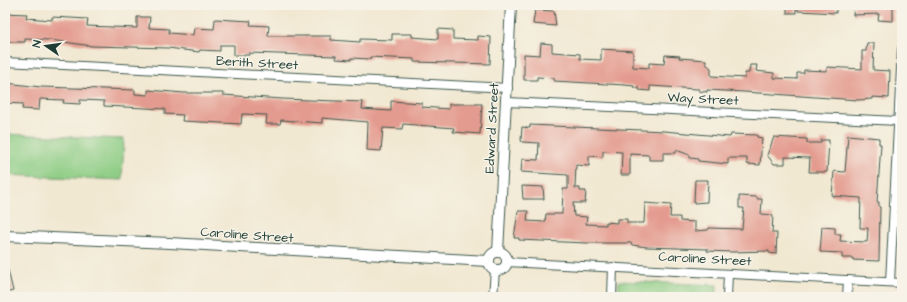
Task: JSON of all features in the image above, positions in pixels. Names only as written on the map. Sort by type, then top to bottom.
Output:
[{"type":"street","name":"Edward Street","points":[[498,252],[508,88],[511,5]]},
{"type":"street","points":[[890,282],[902,49]]},
{"type":"street","name":"Berith Street","points":[[5,62],[508,88]]},
{"type":"street","name":"Way Street","points":[[507,102],[898,121]]},
{"type":"street","name":"Caroline Street","points":[[5,236],[170,243],[488,261]]},
{"type":"street","points":[[498,252],[505,255],[507,262],[503,269],[495,270],[490,267],[488,261],[492,253],[498,252]]},
{"type":"street","name":"Caroline Street","points":[[507,262],[902,283]]},
{"type":"street","points":[[612,297],[613,267]]},
{"type":"street","points":[[493,297],[495,270]]},
{"type":"street","points":[[727,297],[728,274]]},
{"type":"street","points":[[847,297],[848,280]]},
{"type":"green space","points":[[5,134],[124,139],[122,180],[5,175]]},
{"type":"green space","points":[[619,281],[717,285],[717,297],[618,297]]},
{"type":"building","points":[[787,5],[796,5],[796,13],[787,13]]},
{"type":"building","points":[[798,5],[836,5],[836,13],[798,11]]},
{"type":"building","points":[[854,5],[893,5],[893,21],[878,20],[879,14],[853,15]]},
{"type":"building","points":[[535,10],[554,11],[556,26],[533,24]]},
{"type":"building","points":[[5,13],[27,14],[26,18],[52,20],[52,17],[88,19],[87,26],[137,28],[137,17],[150,17],[149,28],[169,29],[169,33],[193,35],[194,28],[214,29],[215,19],[251,21],[250,25],[269,26],[268,36],[331,36],[331,40],[360,42],[360,39],[392,40],[392,34],[412,34],[412,37],[438,39],[438,29],[453,30],[453,39],[478,40],[478,36],[491,37],[490,64],[414,62],[414,59],[370,57],[370,59],[351,58],[351,60],[336,59],[336,56],[249,53],[249,55],[234,55],[234,45],[220,45],[220,51],[200,50],[199,52],[168,48],[92,46],[50,40],[25,39],[25,42],[12,42],[5,40]]},
{"type":"building","points":[[541,43],[552,44],[552,52],[580,54],[580,59],[601,60],[601,49],[633,51],[633,67],[649,68],[649,63],[664,64],[665,55],[680,56],[679,58],[706,60],[706,64],[711,68],[711,76],[745,78],[745,73],[749,73],[750,65],[757,65],[756,71],[774,73],[774,78],[797,79],[797,73],[804,73],[804,70],[827,71],[827,67],[862,69],[862,51],[866,51],[867,43],[874,43],[873,70],[890,71],[889,98],[872,97],[872,99],[858,100],[707,90],[707,92],[699,91],[699,89],[650,86],[650,91],[639,90],[639,88],[634,88],[634,86],[625,85],[554,81],[554,78],[537,77],[537,80],[524,80],[524,54],[540,55]]},
{"type":"building","points":[[6,83],[41,87],[135,90],[135,94],[148,95],[148,90],[184,93],[223,93],[223,95],[282,99],[363,102],[362,109],[391,111],[391,101],[422,103],[422,107],[449,109],[449,104],[482,104],[480,134],[453,132],[454,128],[403,124],[402,129],[383,128],[381,151],[367,150],[368,122],[322,118],[322,123],[281,120],[280,124],[266,124],[267,115],[242,114],[241,124],[182,121],[183,115],[165,114],[165,109],[104,106],[104,101],[80,100],[80,104],[63,103],[64,100],[40,99],[39,110],[22,109],[23,104],[5,103]]},
{"type":"building","points":[[530,125],[664,131],[730,137],[731,134],[757,135],[757,137],[762,138],[760,165],[747,164],[747,158],[728,158],[728,164],[698,161],[698,159],[690,158],[690,155],[676,150],[676,153],[663,153],[663,160],[649,160],[649,155],[630,154],[630,175],[621,175],[622,152],[603,151],[603,157],[589,156],[589,166],[576,165],[575,188],[580,188],[580,191],[586,191],[585,203],[573,203],[574,216],[587,217],[586,224],[606,225],[606,222],[617,223],[617,219],[627,219],[627,223],[644,223],[645,203],[671,205],[670,217],[680,217],[680,221],[695,222],[695,231],[708,230],[709,228],[742,229],[744,208],[739,208],[739,196],[757,197],[757,199],[762,199],[761,214],[773,215],[772,233],[777,233],[776,254],[769,253],[769,251],[707,251],[708,249],[647,247],[632,245],[631,243],[586,243],[519,240],[519,238],[514,238],[518,211],[528,211],[527,221],[545,222],[546,214],[562,214],[563,189],[568,189],[568,175],[521,172],[522,159],[538,160],[539,143],[522,142],[521,140],[522,127],[530,128]]},
{"type":"building","points":[[848,135],[879,138],[879,144],[881,144],[877,202],[879,202],[880,207],[879,261],[853,260],[853,258],[842,258],[842,253],[820,252],[822,227],[835,228],[835,234],[841,234],[840,241],[867,242],[868,228],[860,228],[861,198],[832,196],[834,171],[845,172]]},
{"type":"building","points":[[774,137],[807,139],[807,143],[821,143],[821,140],[829,140],[827,172],[809,172],[810,158],[785,157],[785,164],[774,164],[767,155]]},
{"type":"building","points":[[695,180],[708,180],[707,202],[694,203]]},
{"type":"building","points":[[522,186],[543,187],[544,199],[523,199]]},
{"type":"building","points":[[8,270],[13,291],[5,293],[5,271]]}]
